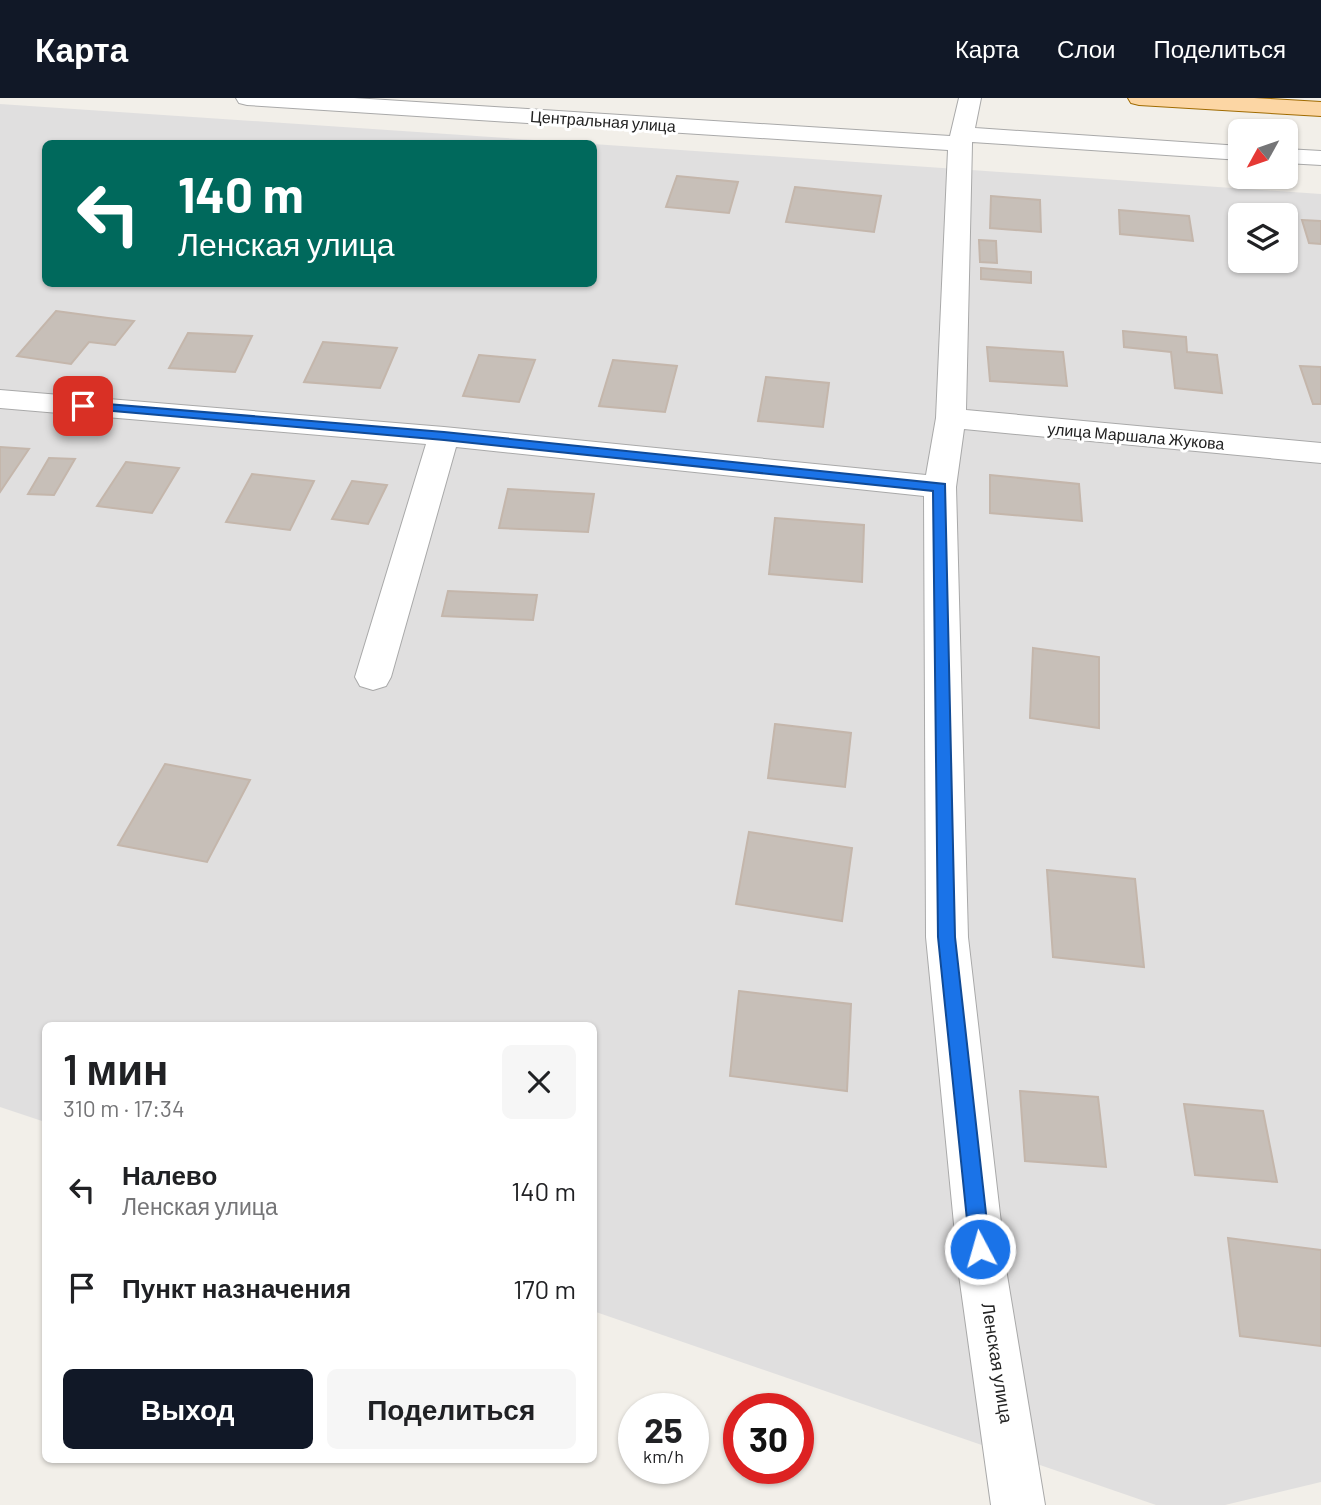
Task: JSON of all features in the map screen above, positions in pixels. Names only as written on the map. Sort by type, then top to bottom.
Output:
[{"type":"main road","points":[[1139,98],[1321,109]]},
{"type":"street","name":"Центральная улица","points":[[247,98],[1228,152]]},
{"type":"street","name":"Ленская улица","points":[[970,98],[961,139],[951,418],[940,487],[947,937],[983,1275],[1018,1505]]},
{"type":"street","points":[[1298,157],[1321,158]]},
{"type":"street","points":[[0,399],[444,436],[940,487]]},
{"type":"street","name":"улица Маршала Жукова","points":[[951,418],[1321,453]]},
{"type":"street","points":[[373,677],[444,436]]},
{"type":"shaded area","points":[[0,104],[534,140],[42,140],[42,287],[597,287],[597,144],[1321,194],[1321,1482],[1225,1505],[1156,1505],[597,1312],[597,1022],[42,1022],[42,1121],[0,1107]]},
{"type":"building","points":[[677,176],[738,182],[729,213],[666,207]]},
{"type":"building","points":[[795,187],[881,196],[874,232],[786,222]]},
{"type":"building","points":[[991,196],[1040,200],[1041,232],[990,228]]},
{"type":"building","points":[[1119,210],[1189,216],[1193,241],[1120,234]]},
{"type":"building","points":[[1302,220],[1321,221],[1321,244],[1309,243]]},
{"type":"building","points":[[979,240],[996,241],[997,263],[980,262]]},
{"type":"building","points":[[981,268],[1031,272],[1031,283],[981,279]]},
{"type":"building","points":[[56,311],[134,321],[115,345],[89,342],[71,364],[17,356]]},
{"type":"building","points":[[1123,331],[1186,337],[1187,352],[1217,355],[1222,393],[1175,388],[1171,352],[1124,347]]},
{"type":"building","points":[[188,333],[252,336],[235,372],[169,368]]},
{"type":"building","points":[[323,342],[397,348],[380,388],[304,382]]},
{"type":"building","points":[[987,347],[1063,352],[1067,386],[990,381]]},
{"type":"building","points":[[479,355],[535,360],[519,402],[463,396]]},
{"type":"building","points":[[613,360],[677,366],[665,412],[599,406]]},
{"type":"building","points":[[1300,366],[1321,367],[1321,404],[1313,404]]},
{"type":"building","points":[[766,377],[829,383],[823,427],[758,421]]},
{"type":"building","points":[[0,447],[29,449],[0,492]]},
{"type":"building","points":[[49,458],[75,459],[54,495],[28,494]]},
{"type":"building","points":[[126,462],[179,468],[152,513],[97,506]]},
{"type":"building","points":[[252,474],[314,481],[290,530],[226,522]]},
{"type":"building","points":[[990,475],[1079,484],[1082,521],[990,513]]},
{"type":"building","points":[[352,481],[387,485],[368,524],[332,519]]},
{"type":"building","points":[[508,489],[594,494],[588,532],[499,528]]},
{"type":"building","points":[[775,518],[864,525],[862,582],[769,574]]},
{"type":"building","points":[[448,591],[537,595],[533,620],[442,616]]},
{"type":"building","points":[[1033,648],[1099,657],[1099,728],[1030,718]]},
{"type":"building","points":[[775,724],[851,733],[845,787],[768,778]]},
{"type":"building","points":[[165,764],[250,780],[207,862],[118,845]]},
{"type":"building","points":[[749,832],[852,848],[842,921],[736,904]]},
{"type":"building","points":[[1047,870],[1135,879],[1144,967],[1053,957]]},
{"type":"building","points":[[739,991],[851,1004],[847,1091],[730,1076]]},
{"type":"building","points":[[1020,1091],[1098,1097],[1106,1167],[1025,1161]]},
{"type":"building","points":[[1184,1104],[1263,1111],[1277,1182],[1195,1175]]},
{"type":"building","points":[[1228,1238],[1321,1250],[1321,1346],[1240,1336]]},
{"type":"route","points":[[83,406],[444,436],[940,487],[947,937],[980,1249]]}]
